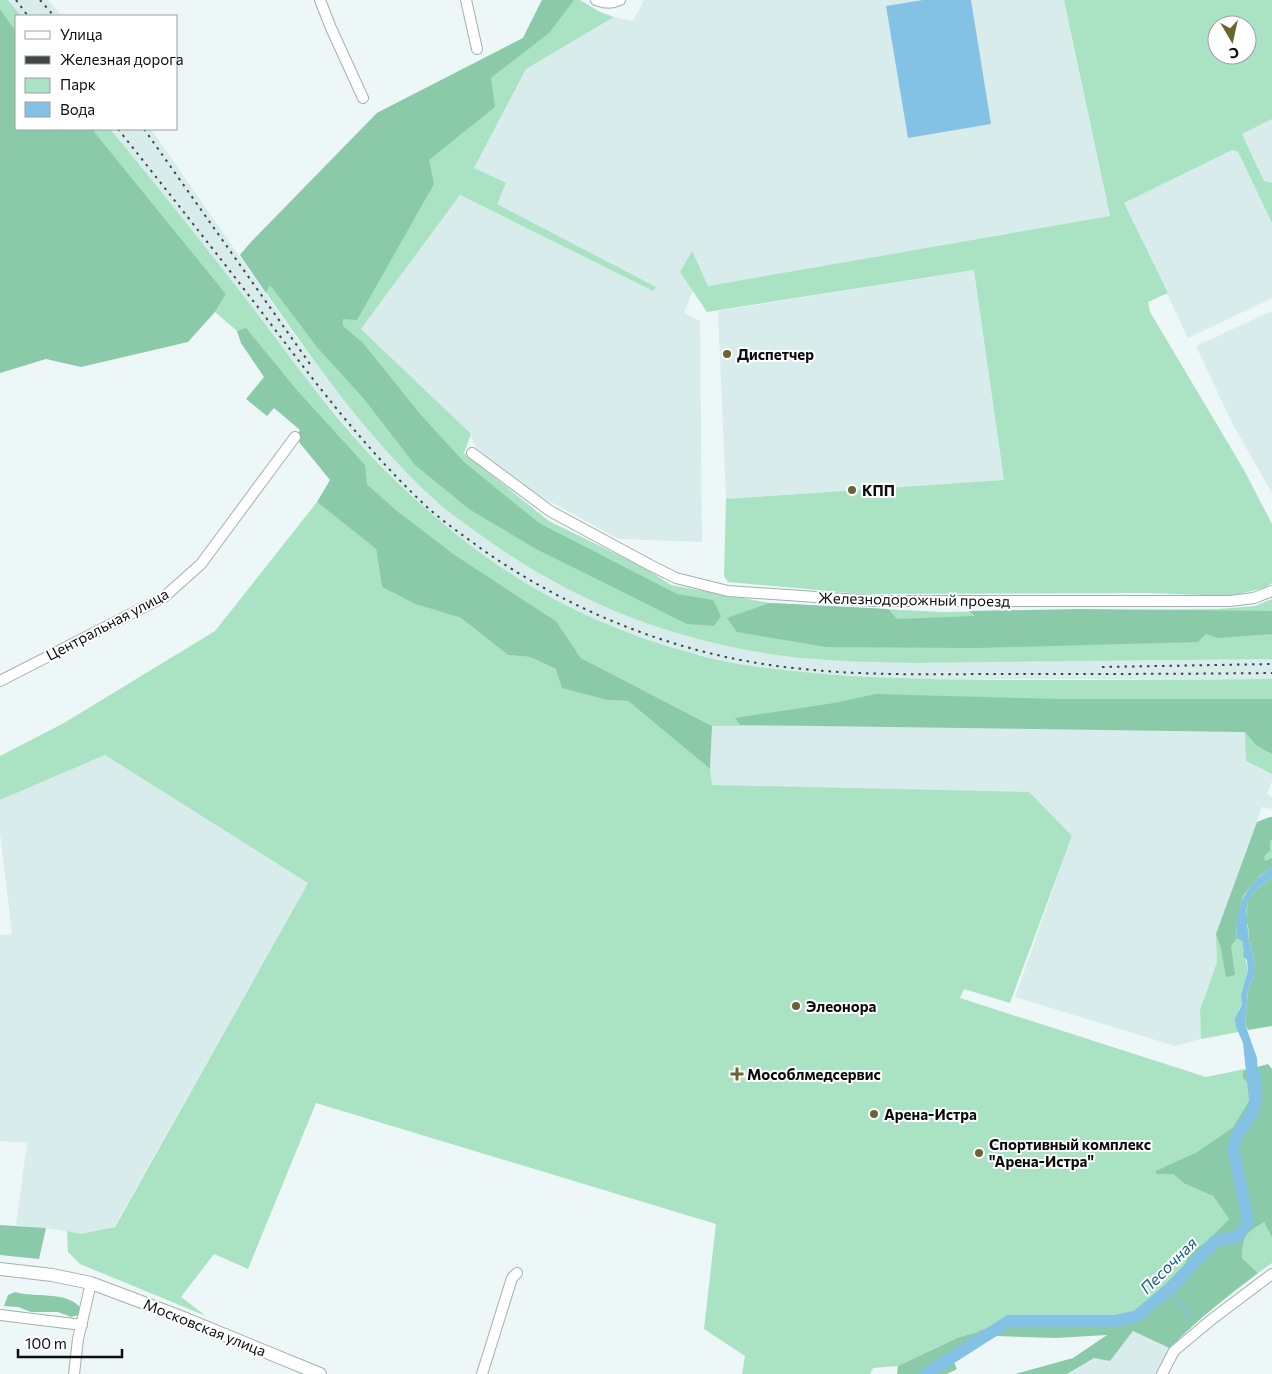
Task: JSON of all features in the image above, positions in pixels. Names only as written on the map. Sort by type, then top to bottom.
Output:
[{"type":"main road","name":"Московская улица","points":[[0,1269],[52,1274],[91,1283],[176,1315],[320,1374]]},
{"type":"street","points":[[320,0],[330,28],[363,98]]},
{"type":"street","points":[[466,0],[477,49]]},
{"type":"street","points":[[596,0],[613,3],[620,0]]},
{"type":"street","name":"Центральная улица","points":[[0,681],[164,597],[201,564],[295,437]]},
{"type":"street","name":"Железнодорожный проезд","points":[[472,453],[550,511],[600,538],[676,578],[728,591],[874,601],[1230,601],[1254,598],[1272,591]]},
{"type":"street","points":[[482,1374],[512,1278],[517,1273]]},
{"type":"street","points":[[1162,1374],[1174,1350],[1272,1274]]},
{"type":"street","points":[[74,1374],[75,1357],[91,1283]]},
{"type":"street","points":[[0,1315],[82,1324]]},
{"type":"shaded area","points":[[8,0],[48,0],[61,15],[20,15]]},
{"type":"shaded area","points":[[644,0],[1064,0],[1110,216],[708,286],[692,252],[680,272],[693,291],[684,313],[700,321],[702,542],[619,539],[512,481],[476,448],[470,434],[361,329],[460,195],[653,291],[655,287],[497,204],[474,168],[526,69],[614,17],[633,21]]},
{"type":"shaded area","points":[[1272,119],[1272,183],[1264,181],[1242,134]]},
{"type":"shaded area","points":[[111,130],[152,130],[292,332],[321,370],[398,463],[436,501],[509,555],[553,582],[588,599],[695,638],[743,649],[813,659],[915,663],[1272,659],[1272,679],[916,679],[801,673],[734,664],[630,634],[575,611],[525,584],[491,562],[437,519],[397,482],[361,444],[309,382],[245,298]]},
{"type":"shaded area","points":[[1231,150],[1238,152],[1272,223],[1272,298],[1188,338],[1124,203]]},
{"type":"shaded area","points":[[975,270],[1004,480],[726,499],[718,311]]},
{"type":"shaded area","points":[[1272,311],[1272,493],[1232,423],[1196,346]]},
{"type":"shaded area","points":[[979,724],[1246,732],[1246,761],[1272,774],[1272,781],[1267,794],[1272,797],[1272,809],[1262,807],[1216,934],[1217,962],[1200,1010],[1201,1039],[1175,1046],[1015,997],[1072,836],[712,785],[710,769],[712,726]]},
{"type":"shaded area","points":[[105,755],[308,883],[114,1227],[80,1234],[16,1225],[27,1143],[0,1141],[0,935],[12,934],[0,833],[0,800]]},
{"type":"shaded area","points":[[1133,1331],[1174,1351],[1162,1374],[1067,1374],[1094,1358],[1110,1361]]},
{"type":"green space","points":[[0,0],[8,0],[20,15],[15,15],[15,30],[0,9]]},
{"type":"green space","points":[[542,0],[580,0],[600,12],[614,17],[526,69],[474,168],[506,183],[497,204],[656,287],[653,291],[460,195],[361,329],[471,434],[464,453],[549,521],[645,568],[671,585],[770,603],[942,612],[1218,609],[1255,606],[1272,599],[1272,659],[915,663],[815,659],[729,646],[687,636],[646,623],[605,607],[566,588],[528,567],[492,543],[455,517],[435,500],[380,444],[355,414],[308,352],[240,255],[377,113],[523,38]]},
{"type":"green space","points":[[542,0],[574,0],[549,33],[491,78],[495,107],[429,160],[434,184],[357,320],[343,319],[343,326],[363,343],[421,415],[464,462],[539,523],[677,594],[713,600],[721,616],[714,626],[687,624],[536,549],[469,509],[415,465],[364,399],[317,347],[270,285],[266,293],[240,255],[377,113],[523,38]]},
{"type":"green space","points":[[1064,0],[1272,0],[1272,119],[1242,134],[1264,181],[1272,183],[1272,223],[1238,152],[1232,150],[1124,203],[1168,293],[1148,302],[1150,312],[1244,470],[1272,524],[1272,583],[1265,588],[1230,596],[1148,593],[862,594],[728,582],[724,576],[726,499],[1004,480],[974,270],[707,312],[680,272],[692,251],[708,286],[1110,216]]},
{"type":"green space","points":[[0,9],[15,30],[15,130],[93,130],[226,294],[215,312],[188,342],[81,367],[46,359],[0,373]]},
{"type":"green space","points":[[93,130],[111,130],[218,263],[341,422],[379,464],[459,537],[522,581],[555,600],[589,617],[664,645],[701,656],[771,669],[836,675],[935,679],[1272,679],[1272,774],[1246,761],[1245,732],[979,724],[712,726],[581,658],[556,621],[455,555],[396,510],[367,484],[364,465],[246,329],[237,331],[215,312],[226,294]]},
{"type":"green space","points":[[246,328],[297,390],[365,465],[367,484],[396,510],[455,555],[556,621],[581,658],[712,726],[710,769],[628,701],[608,700],[562,688],[556,669],[530,657],[508,655],[461,618],[415,604],[382,587],[376,549],[317,502],[330,480],[295,437],[300,430],[274,408],[267,416],[246,399],[264,377],[241,343],[237,331]]},
{"type":"green space","points":[[317,502],[376,549],[382,587],[415,604],[461,618],[508,655],[530,657],[556,669],[608,700],[628,701],[710,769],[712,785],[1029,792],[1072,836],[1010,1003],[964,989],[960,998],[1206,1077],[1245,1069],[1249,1101],[1233,1127],[1197,1152],[1156,1172],[1156,1174],[1173,1174],[1185,1184],[1213,1196],[1229,1219],[1206,1242],[1191,1252],[1185,1264],[1152,1297],[1132,1312],[1099,1317],[1009,1318],[977,1332],[957,1338],[898,1366],[873,1368],[870,1374],[742,1374],[745,1356],[704,1329],[716,1224],[316,1103],[248,1269],[214,1254],[181,1297],[206,1316],[80,1264],[68,1252],[67,1231],[80,1234],[115,1227],[308,883],[105,755],[0,800],[0,756],[64,723],[215,631]]},
{"type":"green space","points":[[770,603],[888,609],[897,619],[975,616],[969,611],[1080,609],[1272,611],[1272,634],[1217,638],[1206,634],[1198,642],[975,648],[826,647],[737,632],[727,618]]},
{"type":"green space","points":[[876,694],[1058,699],[1272,699],[1272,754],[1256,745],[1245,732],[740,725],[735,718],[834,703]]},
{"type":"green space","points":[[1272,817],[1272,867],[1260,876],[1242,941],[1248,971],[1241,993],[1243,1001],[1239,1009],[1236,1027],[1238,1032],[1201,1039],[1200,1010],[1217,962],[1216,934],[1257,822]]},
{"type":"green space","points":[[1272,817],[1272,840],[1270,841],[1270,851],[1264,856],[1265,861],[1272,858],[1272,867],[1260,876],[1243,895],[1236,929],[1237,938],[1231,946],[1235,975],[1226,977],[1221,948],[1216,934],[1257,822]]},
{"type":"green space","points":[[1272,877],[1272,1026],[1248,1030],[1245,1024],[1248,990],[1255,973],[1255,965],[1246,922],[1248,900],[1256,890]]},
{"type":"green space","points":[[1268,1064],[1272,1069],[1272,1238],[1264,1222],[1246,1236],[1243,1244],[1242,1258],[1258,1273],[1224,1299],[1172,1346],[1169,1348],[1133,1331],[1110,1361],[1094,1358],[1067,1374],[1015,1374],[1073,1358],[1107,1335],[1055,1338],[997,1336],[950,1354],[957,1369],[947,1374],[897,1374],[898,1366],[957,1338],[977,1332],[1009,1318],[1099,1317],[1132,1312],[1152,1297],[1185,1264],[1190,1252],[1206,1242],[1229,1219],[1213,1196],[1185,1184],[1173,1174],[1156,1174],[1156,1171],[1197,1152],[1233,1127],[1258,1086],[1248,1083],[1243,1078],[1243,1071]]},
{"type":"green space","points":[[1264,1222],[1272,1238],[1272,1263],[1258,1273],[1242,1258],[1242,1250],[1246,1236]]},
{"type":"green space","points":[[0,1225],[46,1228],[39,1259],[0,1255]]},
{"type":"green space","points":[[15,1292],[65,1298],[79,1306],[79,1315],[71,1317],[58,1312],[31,1312],[18,1307],[4,1306],[8,1295]]},
{"type":"water","points":[[923,0],[971,0],[991,124],[908,138],[886,6]]},
{"type":"water","points":[[1272,867],[1272,877],[1256,890],[1248,900],[1246,911],[1255,973],[1248,990],[1245,1024],[1257,1058],[1258,1074],[1258,1086],[1249,1101],[1243,1043],[1236,1027],[1235,1019],[1242,1004],[1241,994],[1248,971],[1247,960],[1243,956],[1242,941],[1237,938],[1237,926],[1240,906],[1244,897],[1255,881]]},
{"type":"waterway","name":"Песочная","points":[[926,1374],[1009,1321],[1115,1321],[1137,1316],[1171,1288],[1215,1241],[1238,1237],[1248,1221],[1233,1148],[1238,1133],[1251,1115],[1256,1100],[1255,1075]]},
{"type":"waterway","points":[[1171,1288],[1190,1318]]},
{"type":"railway","points":[[16,0],[27,15]]},
{"type":"railway","points":[[40,0],[53,15]]},
{"type":"railway","points":[[119,130],[212,247],[324,393],[384,464],[434,514],[483,550],[519,574],[595,614],[676,644],[717,655],[803,669],[878,674],[1272,673]]},
{"type":"railway","points":[[145,130],[310,364]]},
{"type":"railway","points":[[1102,667],[1272,664]]},
{"type":"place","name":"Диспетчер","points":[[727,354]]},
{"type":"place","name":"КПП","points":[[852,490]]},
{"type":"place","name":"Элеонора","points":[[796,1006]]},
{"type":"place","name":"Мособлмедсервис","points":[[737,1074]]},
{"type":"place","name":"Арена-Истра","points":[[874,1114]]},
{"type":"place","name":"Спортивный комплекс \"Арена-Истра\"","points":[[979,1153]]}]
